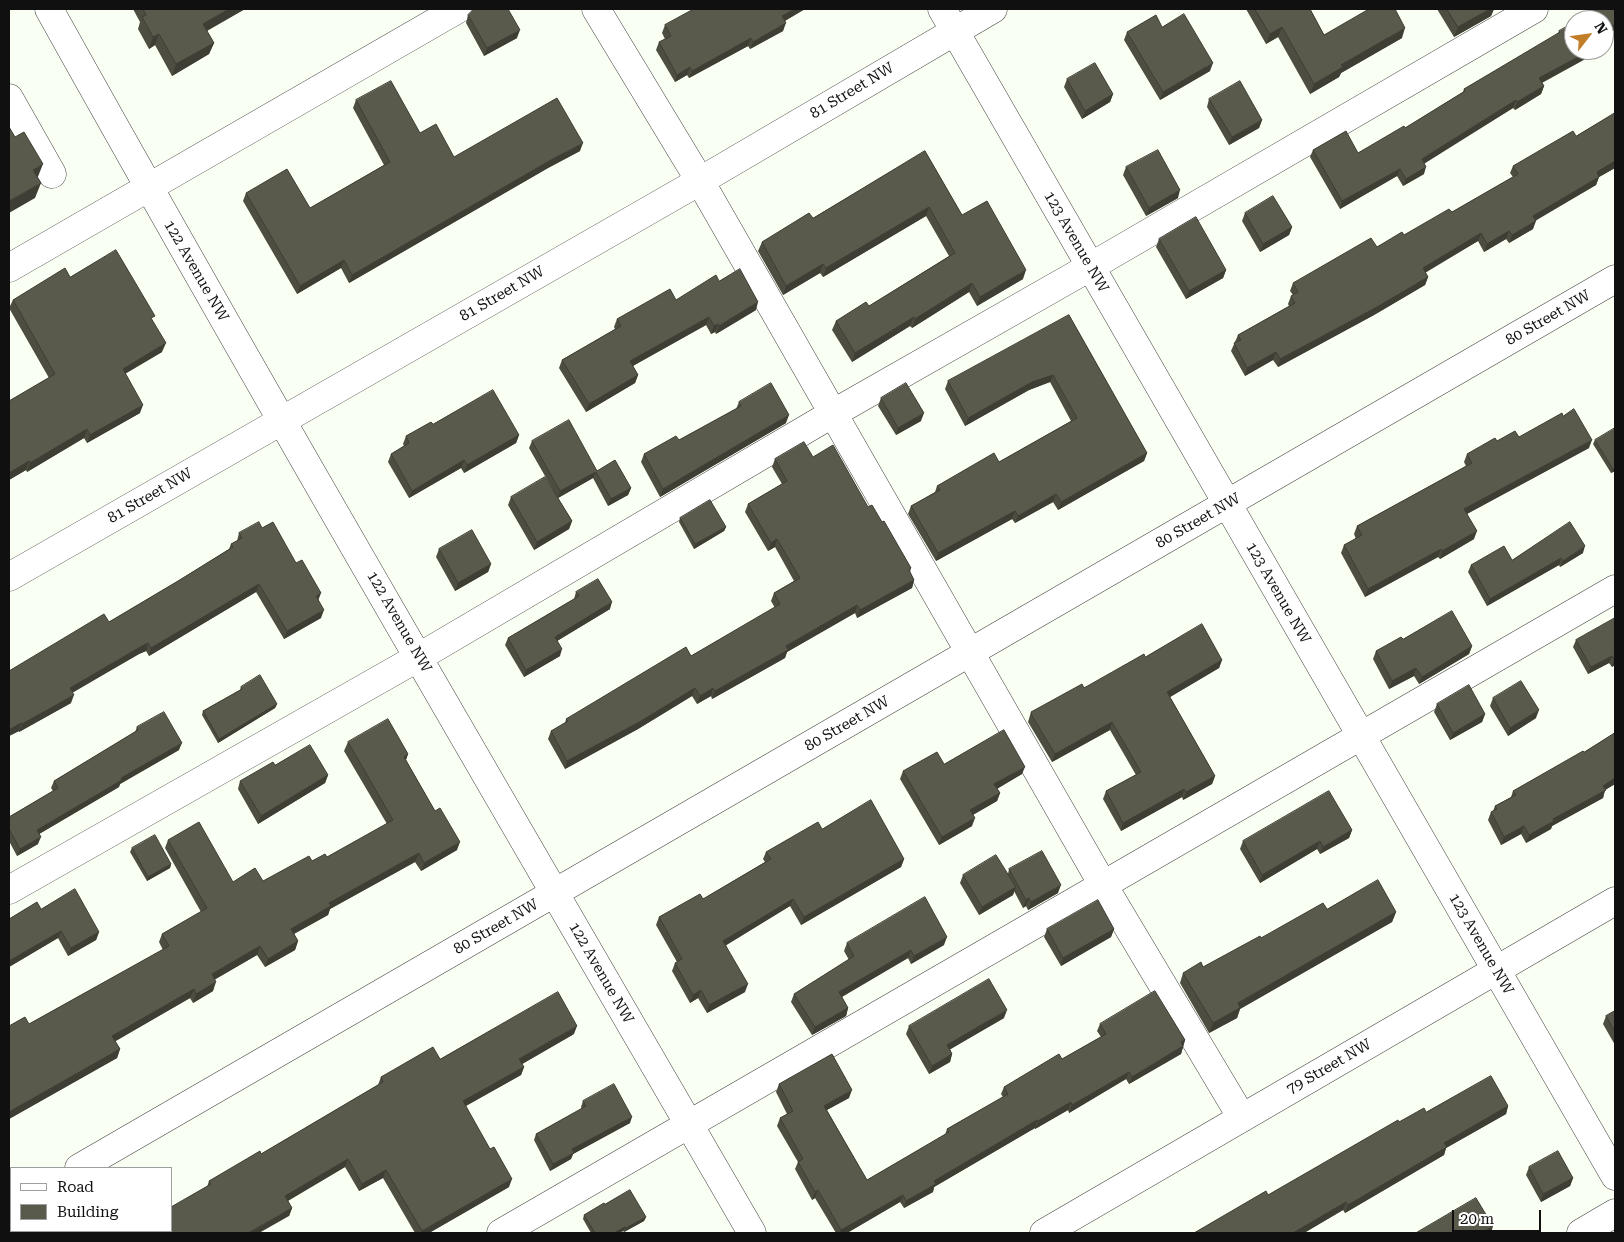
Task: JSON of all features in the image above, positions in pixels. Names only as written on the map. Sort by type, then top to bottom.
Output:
[{"type":"street","name":"122 Avenue NW","points":[[49,9],[148,188],[281,420],[752,1233]]},
{"type":"street","points":[[9,268],[458,9]]},
{"type":"street","points":[[596,9],[700,181],[1103,885],[1242,1118]]},
{"type":"street","name":"81 Street NW","points":[[9,577],[700,181],[949,20],[993,9]]},
{"type":"street","points":[[9,890],[419,657],[832,414],[1090,267],[1534,9]]},
{"type":"street","name":"123 Avenue NW","points":[[949,20],[1615,1176]]},
{"type":"street","points":[[9,98],[52,174]]},
{"type":"street","name":"80 Street NW","points":[[81,1167],[1615,279]]},
{"type":"street","points":[[501,1233],[1615,589]]},
{"type":"street","name":"79 Street NW","points":[[1044,1233],[1615,901]]},
{"type":"street","points":[[1581,1233],[1615,1213]]},
{"type":"building","points":[[143,9],[229,9],[203,24],[214,43],[176,64],[159,34],[153,37],[142,17],[146,15]]},
{"type":"building","points":[[474,9],[508,9],[520,30],[487,48],[468,15]]},
{"type":"building","points":[[694,9],[795,9],[782,16],[786,23],[753,42],[751,38],[692,71],[690,67],[677,75],[659,42],[671,36],[665,25]]},
{"type":"building","points":[[1255,9],[1310,9],[1324,35],[1369,9],[1395,9],[1405,28],[1341,65],[1343,67],[1314,84],[1282,27],[1270,34]]},
{"type":"building","points":[[1447,9],[1490,9],[1458,27]]},
{"type":"building","points":[[1615,9],[1615,24],[1614,10],[1596,10]]},
{"type":"building","points":[[1184,14],[1213,63],[1163,92],[1127,32],[1156,15],[1162,27]]},
{"type":"building","points":[[1564,28],[1564,60],[1572,60],[1539,78],[1544,86],[1517,102],[1516,100],[1422,159],[1426,167],[1406,179],[1400,169],[1342,201],[1313,150],[1346,131],[1358,153],[1404,126],[1405,128],[1465,91],[1464,89]]},
{"type":"building","points":[[1095,63],[1113,94],[1085,111],[1067,79]]},
{"type":"building","points":[[391,81],[420,133],[436,124],[454,157],[557,98],[583,143],[352,275],[344,260],[300,286],[246,193],[287,169],[310,208],[390,162],[356,100]]},
{"type":"building","points":[[1240,81],[1262,120],[1232,137],[1209,99]]},
{"type":"building","points":[[1615,113],[1615,161],[1597,172],[1599,177],[1533,216],[1536,221],[1512,235],[1509,231],[1487,244],[1481,233],[1423,268],[1428,277],[1377,307],[1280,359],[1276,352],[1247,368],[1234,343],[1241,340],[1238,335],[1295,303],[1291,296],[1298,292],[1293,283],[1371,238],[1377,247],[1402,232],[1404,235],[1449,209],[1452,212],[1518,174],[1513,166],[1573,131],[1576,136]]},
{"type":"building","points":[[9,127],[15,137],[24,132],[43,164],[33,170],[41,183],[9,201]]},
{"type":"building","points":[[1158,150],[1180,190],[1149,208],[1126,167]]},
{"type":"building","points":[[925,151],[962,215],[987,201],[1026,270],[980,297],[972,283],[915,319],[914,317],[855,353],[836,321],[866,302],[869,306],[955,253],[929,207],[826,268],[823,264],[786,286],[762,242],[809,213],[813,218]]},
{"type":"building","points":[[1273,196],[1292,227],[1263,244],[1245,213]]},
{"type":"building","points":[[1196,217],[1226,270],[1189,291],[1159,239]]},
{"type":"building","points":[[116,250],[155,316],[151,318],[166,343],[123,369],[143,405],[90,435],[87,429],[30,463],[29,461],[9,473],[9,401],[55,374],[13,300],[65,268],[70,277]]},
{"type":"building","points":[[740,269],[758,302],[719,326],[718,324],[714,326],[709,317],[630,361],[638,375],[589,404],[562,360],[621,326],[617,319],[670,289],[676,300],[716,275],[719,281]]},
{"type":"building","points":[[1069,315],[1147,453],[1061,502],[1056,494],[1018,516],[1015,511],[938,553],[911,506],[940,490],[937,486],[994,453],[999,462],[1077,418],[1053,375],[1032,382],[968,418],[948,381]]},
{"type":"building","points":[[771,383],[789,415],[663,489],[644,454],[676,436],[679,440],[741,406],[739,402]]},
{"type":"building","points":[[906,383],[924,413],[898,428],[881,398]]},
{"type":"building","points":[[493,390],[519,435],[467,465],[464,460],[412,491],[391,454],[409,443],[406,436],[431,422],[433,424]]},
{"type":"building","points":[[1574,409],[1592,440],[1464,509],[1477,531],[1368,589],[1344,545],[1362,535],[1357,526],[1472,463],[1467,454],[1495,438],[1497,441],[1515,431],[1519,437],[1562,413],[1563,416]]},
{"type":"building","points":[[569,420],[597,471],[615,460],[631,488],[611,499],[596,472],[560,491],[532,441]]},
{"type":"building","points":[[1615,428],[1615,468],[1613,469],[1595,440]]},
{"type":"building","points":[[804,442],[813,457],[833,445],[868,507],[872,505],[882,522],[884,521],[911,568],[909,570],[914,580],[860,610],[857,605],[786,646],[788,650],[715,691],[713,688],[700,696],[695,688],[641,721],[567,761],[551,731],[568,721],[566,719],[686,647],[691,656],[780,604],[774,593],[800,578],[777,539],[771,543],[748,504],[787,481],[775,459]]},
{"type":"building","points":[[545,477],[572,521],[537,542],[511,497]]},
{"type":"building","points":[[710,500],[726,527],[695,544],[680,518]]},
{"type":"building","points":[[259,522],[262,528],[273,522],[296,563],[302,560],[321,593],[316,596],[324,610],[287,631],[259,584],[151,648],[148,643],[70,688],[74,695],[9,730],[9,671],[104,614],[109,622],[178,581],[233,547],[231,544],[242,538],[239,533]]},
{"type":"building","points":[[1570,522],[1585,546],[1563,561],[1561,558],[1490,599],[1471,565],[1504,546],[1512,560]]},
{"type":"building","points":[[472,530],[491,564],[458,583],[439,549]]},
{"type":"building","points":[[598,579],[612,602],[555,637],[562,649],[526,670],[508,638],[579,596],[576,592]]},
{"type":"building","points":[[1452,611],[1472,646],[1422,677],[1416,668],[1392,681],[1376,651],[1401,637],[1403,639]]},
{"type":"building","points":[[1615,618],[1615,659],[1612,656],[1591,667],[1576,640]]},
{"type":"building","points":[[1202,624],[1222,660],[1167,692],[1215,776],[1186,792],[1184,789],[1123,823],[1106,791],[1141,772],[1112,722],[1055,754],[1031,712],[1082,684],[1084,688],[1144,654],[1145,657]]},
{"type":"building","points":[[260,675],[277,704],[219,739],[203,711],[242,689],[241,687]]},
{"type":"building","points":[[1521,681],[1539,710],[1510,728],[1493,698]]},
{"type":"building","points":[[1469,685],[1485,714],[1453,733],[1437,704]]},
{"type":"building","points":[[164,712],[182,743],[37,830],[41,837],[20,849],[9,829],[9,817],[58,788],[54,781],[138,730],[137,727]]},
{"type":"building","points":[[388,719],[408,754],[404,757],[435,811],[440,808],[460,842],[424,863],[419,853],[329,903],[331,906],[291,929],[298,941],[268,959],[260,946],[212,974],[216,982],[196,994],[194,989],[112,1036],[120,1049],[9,1112],[9,1026],[25,1017],[29,1024],[169,946],[162,934],[207,908],[168,840],[199,822],[233,882],[255,868],[263,881],[309,856],[312,861],[325,854],[327,857],[393,820],[348,742]]},
{"type":"building","points":[[1004,730],[1025,767],[994,784],[1000,793],[970,810],[975,818],[942,837],[903,771],[937,752],[944,764]]},
{"type":"building","points":[[1615,733],[1615,778],[1603,786],[1606,790],[1553,819],[1554,821],[1529,835],[1524,826],[1504,837],[1491,812],[1497,809],[1495,806],[1516,795],[1513,791]]},
{"type":"building","points":[[310,745],[328,775],[261,816],[240,781],[273,762],[275,765]]},
{"type":"building","points":[[1329,791],[1352,830],[1323,847],[1320,841],[1262,875],[1243,841]]},
{"type":"building","points":[[871,800],[904,859],[804,917],[793,899],[723,941],[748,984],[709,1005],[701,990],[693,995],[675,963],[682,959],[659,917],[700,894],[703,899],[771,859],[766,852],[818,822],[822,829]]},
{"type":"building","points":[[155,835],[171,864],[148,877],[132,848]]},
{"type":"building","points":[[1042,851],[1061,885],[1031,902],[1029,898],[1026,900],[1009,869]]},
{"type":"building","points":[[996,855],[1016,887],[982,907],[963,875]]},
{"type":"building","points":[[1378,880],[1396,912],[1238,1003],[1240,1008],[1213,1023],[1183,973],[1201,962],[1203,967],[1260,936],[1261,938],[1323,903],[1327,909]]},
{"type":"building","points":[[75,889],[99,932],[71,948],[61,931],[9,961],[9,919],[37,902],[41,909]]},
{"type":"building","points":[[925,897],[947,937],[914,956],[911,950],[839,992],[848,1008],[815,1027],[794,994],[854,956],[847,943]]},
{"type":"building","points":[[1098,900],[1114,929],[1063,958],[1047,929]]},
{"type":"building","points":[[989,979],[1007,1010],[947,1045],[952,1054],[932,1066],[909,1026]]},
{"type":"building","points":[[1155,991],[1185,1040],[1181,1042],[1183,1046],[1132,1077],[1129,1072],[1072,1105],[1071,1102],[1037,1120],[934,1181],[936,1184],[906,1201],[903,1195],[841,1230],[818,1190],[815,1192],[798,1162],[803,1159],[780,1118],[793,1111],[779,1084],[832,1054],[852,1090],[824,1106],[867,1180],[949,1132],[947,1129],[1008,1094],[1004,1087],[1059,1054],[1062,1059],[1106,1034],[1100,1024]]},
{"type":"building","points":[[558,992],[577,1026],[519,1059],[524,1067],[463,1101],[490,1149],[494,1147],[512,1179],[422,1231],[386,1170],[362,1184],[348,1159],[285,1196],[292,1208],[248,1233],[124,1233],[172,1232],[172,1206],[211,1184],[209,1181],[260,1151],[261,1154],[383,1082],[381,1077],[433,1047],[440,1059]]},
{"type":"building","points":[[1615,1011],[1615,1032],[1606,1016]]},
{"type":"building","points":[[1491,1076],[1508,1106],[1444,1143],[1447,1147],[1348,1205],[1346,1202],[1293,1233],[1194,1233],[1266,1191],[1268,1195],[1398,1120],[1399,1122],[1424,1108],[1426,1112]]},
{"type":"building","points":[[614,1084],[632,1117],[572,1149],[574,1153],[553,1164],[536,1134],[586,1106],[583,1101]]},
{"type":"building","points":[[1558,1151],[1573,1178],[1543,1194],[1529,1167]]},
{"type":"building","points":[[630,1190],[646,1217],[614,1233],[595,1233],[584,1215]]},
{"type":"building","points":[[1476,1198],[1493,1226],[1481,1233],[1416,1233]]}]
